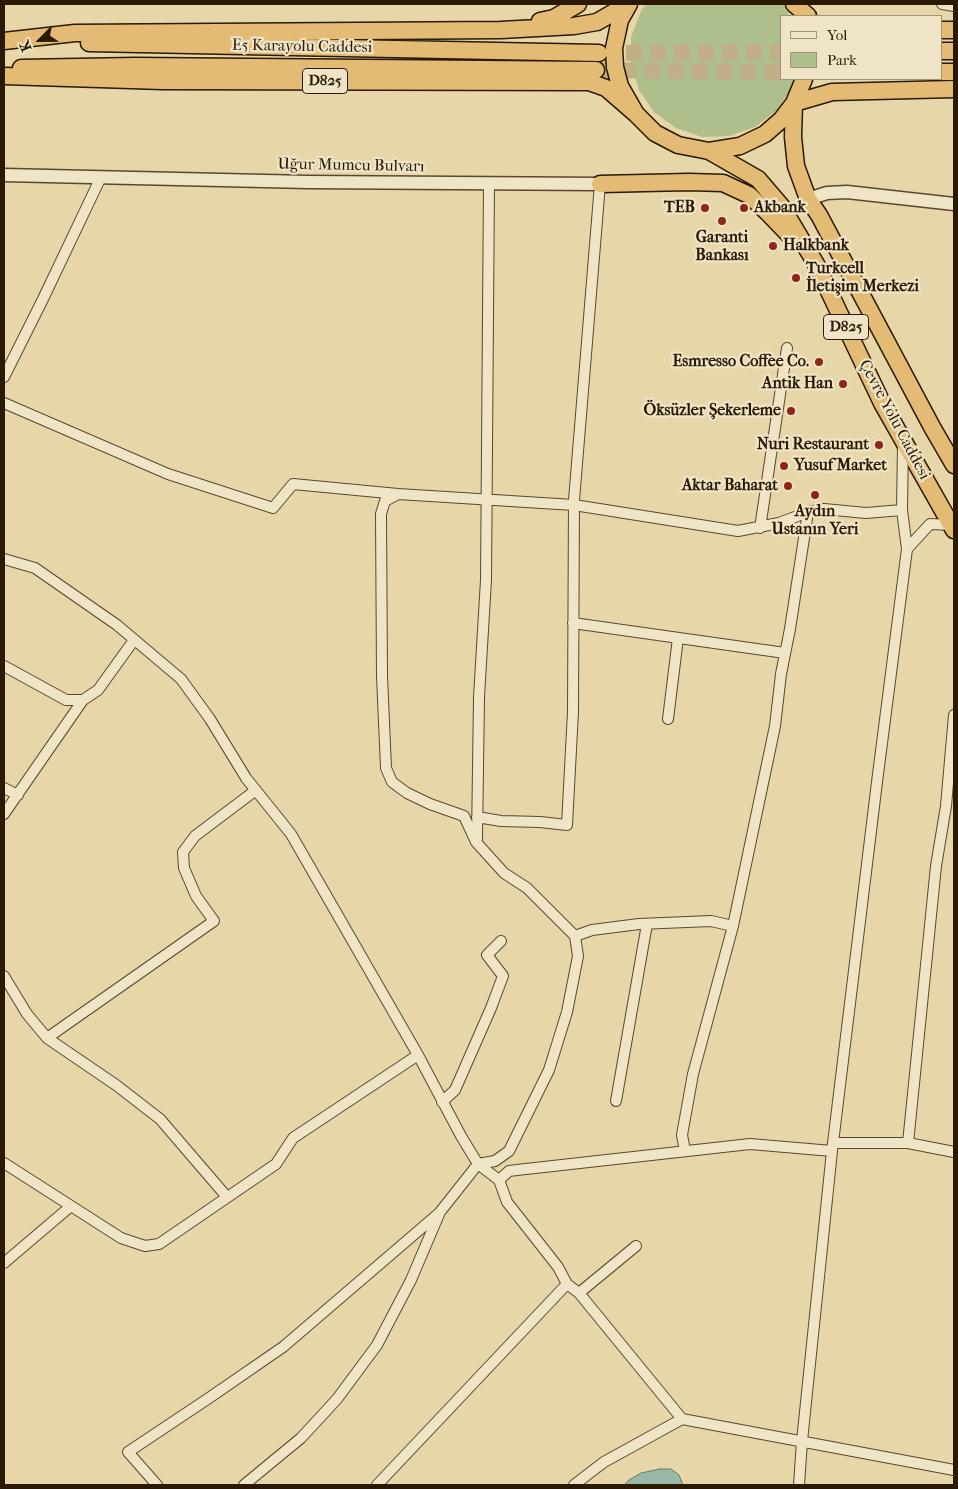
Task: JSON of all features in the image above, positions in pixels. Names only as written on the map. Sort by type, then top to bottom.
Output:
[{"type":"highway","points":[[501,30],[554,18],[578,4]]},
{"type":"highway","points":[[4,41],[85,32],[501,30],[574,26],[597,22],[624,4]]},
{"type":"highway","points":[[629,4],[620,20],[614,48],[615,67],[620,86],[636,114]]},
{"type":"highway","points":[[794,4],[807,15]]},
{"type":"highway","name":"E5 Karayolu Caddesi","points":[[4,41],[599,53]]},
{"type":"highway","name":"E5 Karayolu Caddesi","points":[[4,68],[135,66],[596,70]]},
{"type":"highway","name":"D825","points":[[4,76],[163,82],[589,82],[606,88],[655,133],[678,145],[709,150]]},
{"type":"highway","name":"D825","points":[[794,103],[804,80]]},
{"type":"highway","points":[[709,150],[740,146],[765,134],[781,120],[794,103],[832,92],[954,89]]},
{"type":"highway","name":"Çevre Yolu Caddesi","points":[[794,103],[793,137],[796,166],[808,198],[954,465]]},
{"type":"highway","name":"Çevre Yolu Caddesi","points":[[709,150],[758,180],[782,206],[816,264],[882,404],[953,528]]},
{"type":"highway","points":[[600,184],[723,183],[748,195],[767,212],[816,264]]},
{"type":"street","points":[[942,4],[954,6]]},
{"type":"street","name":"Uğur Mumcu Bulvarı","points":[[4,175],[308,182],[600,184]]},
{"type":"street","points":[[4,376],[101,177]]},
{"type":"street","points":[[476,842],[480,697],[486,580],[489,183]]},
{"type":"street","points":[[477,817],[501,821],[567,825],[573,712],[574,505],[600,184]]},
{"type":"street","points":[[808,198],[847,192],[954,204]]},
{"type":"street","points":[[760,528],[788,348]]},
{"type":"street","points":[[4,403],[168,474],[273,508],[293,484],[398,494],[574,505],[738,531],[779,524],[808,512],[824,509],[866,513],[902,510]]},
{"type":"street","points":[[799,1485],[833,1147],[907,549],[902,510],[903,440]]},
{"type":"street","points":[[157,1485],[128,1452],[283,1347],[440,1212],[478,1164],[496,1162],[509,1151],[549,1070],[568,1012],[578,956],[575,936],[527,888],[504,873],[476,842],[464,816],[430,804],[407,793],[392,782],[386,768],[382,676],[381,514],[385,501],[398,494]]},
{"type":"street","points":[[685,1151],[682,1135],[693,1074],[733,926],[775,726],[808,512]]},
{"type":"street","points":[[907,549],[930,524],[953,528]]},
{"type":"street","points":[[4,559],[35,568],[116,625],[181,679],[210,719],[246,778],[291,834],[418,1055],[442,1102],[478,1164],[500,1180],[507,1202],[558,1267],[567,1284],[579,1293],[682,1420]]},
{"type":"street","points":[[573,623],[785,653]]},
{"type":"street","points":[[668,719],[678,638]]},
{"type":"street","points":[[4,814],[83,700],[98,690],[134,640]]},
{"type":"street","points":[[4,666],[66,700],[83,700]]},
{"type":"street","points":[[908,1143],[936,866],[950,806],[954,715]]},
{"type":"street","points":[[4,788],[18,795]]},
{"type":"street","points":[[47,1038],[214,922],[196,896],[184,868],[183,852],[195,836],[256,790]]},
{"type":"street","points":[[575,936],[592,930],[647,924],[711,920],[733,926]]},
{"type":"street","points":[[616,1101],[647,924]]},
{"type":"street","points":[[442,1102],[454,1090],[491,1008],[503,976],[488,955],[501,941]]},
{"type":"street","points":[[4,976],[27,1014],[47,1038],[116,1085],[160,1119],[227,1198]]},
{"type":"street","points":[[4,1163],[121,1238],[145,1246],[159,1244],[276,1164],[293,1138],[418,1055]]},
{"type":"street","points":[[500,1180],[509,1171],[750,1144],[833,1147],[908,1143],[954,1152]]},
{"type":"street","points":[[4,1263],[71,1206]]},
{"type":"street","points":[[244,1485],[301,1438],[337,1399],[377,1345],[411,1280],[440,1212]]},
{"type":"street","points":[[579,1293],[636,1246]]},
{"type":"street","points":[[377,1485],[567,1284]]},
{"type":"street","points":[[574,1485],[604,1462],[682,1420],[954,1470]]},
{"type":"green space","points":[[646,4],[784,4],[790,15],[780,15],[780,80],[794,80],[792,87],[776,111],[755,127],[729,136],[702,137],[676,128],[654,112],[639,90],[631,64],[631,37],[641,11]]},
{"type":"shaded area","points":[[671,1469],[679,1475],[683,1485],[624,1485],[641,1473]]},
{"type":"tunnel","points":[[602,53],[780,52]]},
{"type":"tunnel","points":[[596,70],[780,72]]},
{"type":"place","name":"TEB","points":[[705,208]]},
{"type":"place","name":"Akbank","points":[[744,208]]},
{"type":"place","name":"Garanti Bankası","points":[[722,221]]},
{"type":"place","name":"Halkbank","points":[[773,246]]},
{"type":"place","name":"Turkcell İletişim Merkezi","points":[[796,278]]},
{"type":"place","name":"Esmresso Coffee Co.","points":[[819,362]]},
{"type":"place","name":"Antik Han","points":[[843,384]]},
{"type":"place","name":"Öksüzler Şekerleme","points":[[791,411]]},
{"type":"place","name":"Nuri Restaurant","points":[[879,445]]},
{"type":"place","name":"Yusuf Market","points":[[784,466]]},
{"type":"place","name":"Aktar Baharat","points":[[788,486]]},
{"type":"place","name":"Aydın Ustanın Yeri","points":[[815,495]]}]
